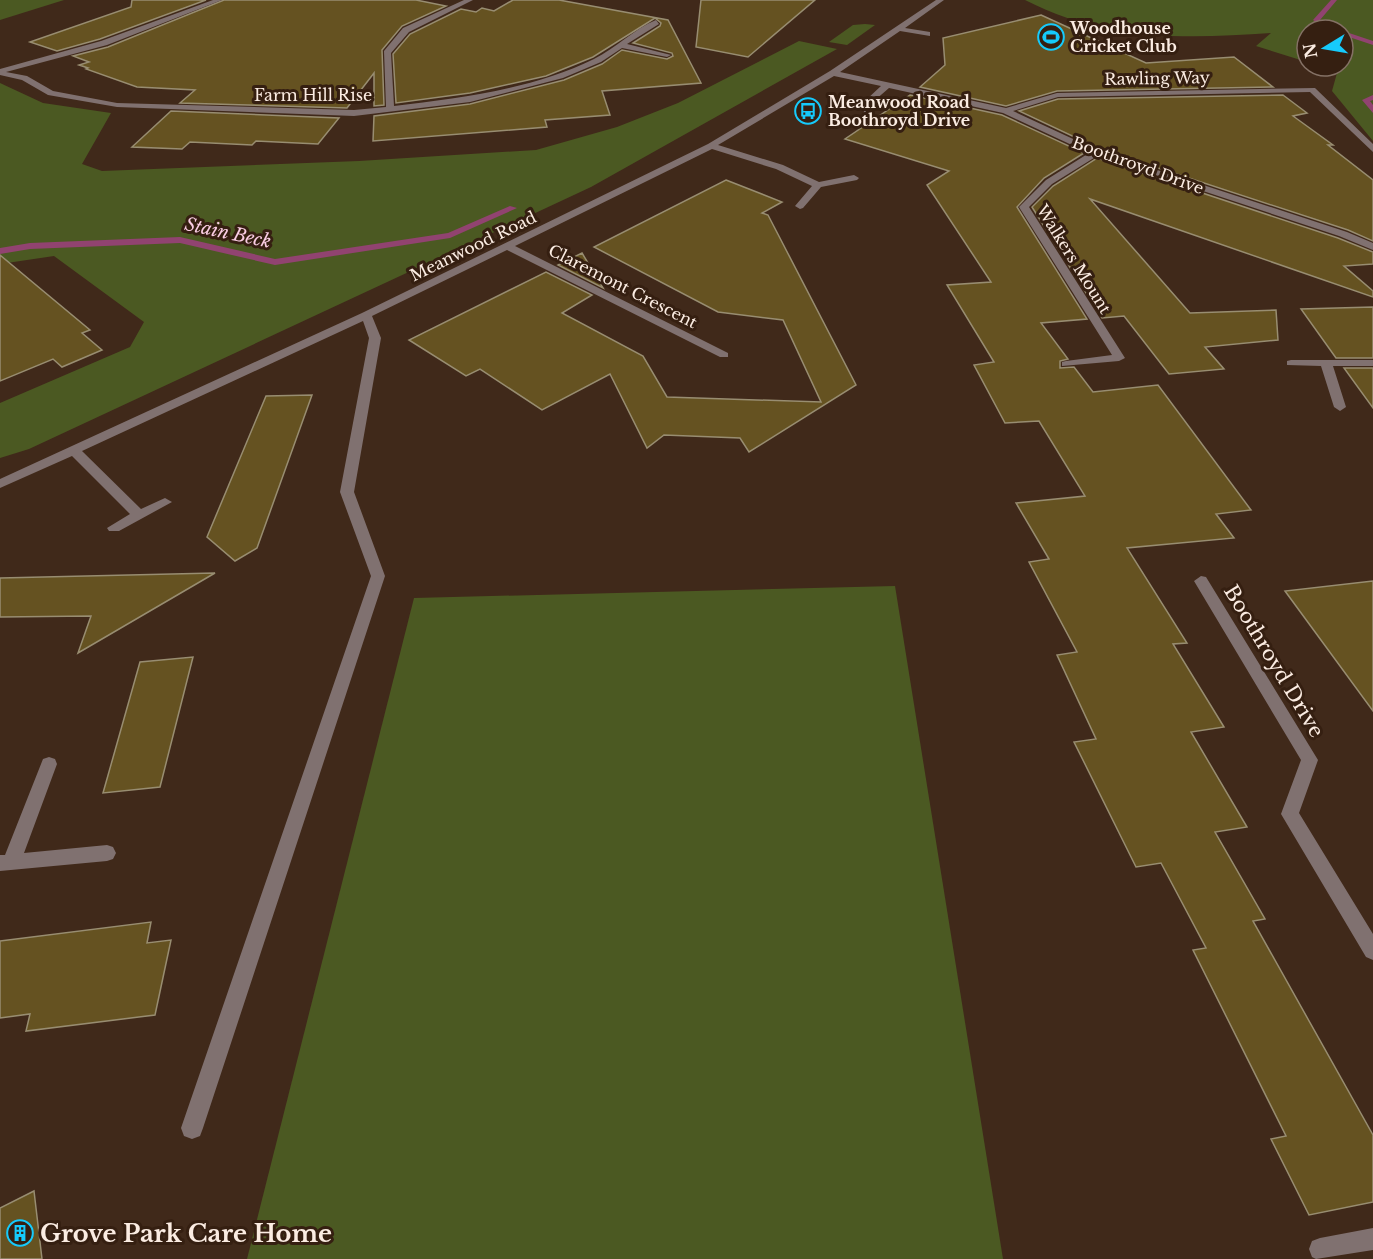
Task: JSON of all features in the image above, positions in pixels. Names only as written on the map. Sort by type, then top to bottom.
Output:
[{"type":"street","points":[[0,72],[104,43],[219,0]]},
{"type":"street","points":[[390,109],[387,53],[406,30],[470,0]]},
{"type":"street","name":"Meanwood Road","points":[[0,484],[366,315],[711,146],[833,73],[941,0]]},
{"type":"street","name":"Farm Hill Rise","points":[[0,72],[24,78],[51,93],[117,105],[354,113],[467,100],[560,76],[598,60],[656,22]]},
{"type":"street","points":[[899,28],[927,34]]},
{"type":"street","points":[[620,45],[667,55]]},
{"type":"street","name":"Boothroyd Drive","points":[[833,73],[1006,111],[1096,153],[1343,234],[1373,247]]},
{"type":"street","points":[[865,120],[870,100],[887,85]]},
{"type":"street","name":"Rawling Way","points":[[1006,111],[1057,95],[1312,90],[1373,149]]},
{"type":"street","points":[[711,146],[781,168],[818,185]]},
{"type":"street","name":"Walkers Mount","points":[[1066,364],[1119,358],[1024,207],[1049,182],[1096,153]]},
{"type":"street","points":[[800,206],[818,185],[854,178]]},
{"type":"street","name":"Claremont Crescent","points":[[508,246],[724,355]]},
{"type":"street","points":[[192,1128],[378,576],[347,492],[375,338],[366,315]]},
{"type":"street","points":[[1291,363],[1373,363]]},
{"type":"street","points":[[1326,364],[1340,407]]},
{"type":"street","points":[[74,450],[139,515]]},
{"type":"street","points":[[114,528],[165,502]]},
{"type":"street","name":"Boothroyd Drive","points":[[1201,581],[1310,760],[1290,814],[1373,951]]},
{"type":"street","points":[[49,764],[5,862],[107,853]]},
{"type":"street","points":[[1320,1249],[1373,1239]]},
{"type":"green space","points":[[0,0],[64,0],[0,20]]},
{"type":"green space","points":[[1025,0],[1373,0],[1373,141],[1332,91],[1336,78],[1355,78],[1355,18],[1295,18],[1295,58],[1256,46],[1271,33],[1207,36],[1145,34],[1085,23]]},
{"type":"green space","points":[[853,25],[875,25],[847,45],[829,42]]},
{"type":"green space","points":[[799,41],[837,49],[591,187],[29,449],[0,458],[0,403],[130,347],[144,322],[54,256],[0,264],[0,83],[43,103],[111,113],[82,164],[102,171],[359,161],[536,150],[617,127],[678,103]]},
{"type":"green space","points":[[895,586],[1003,1259],[247,1259],[414,598]]},
{"type":"building","points":[[132,0],[206,0],[100,39],[57,51],[30,42],[131,7]]},
{"type":"building","points":[[224,0],[416,0],[446,6],[402,26],[382,50],[384,105],[374,106],[374,73],[347,108],[180,103],[195,90],[137,87],[86,69],[88,68],[79,65],[89,62],[73,56],[108,47]]},
{"type":"building","points":[[513,0],[559,0],[668,20],[701,83],[602,91],[610,115],[545,120],[547,127],[373,141],[374,116],[470,104],[564,80],[602,64],[622,50],[667,59],[673,56],[672,53],[633,43],[660,26],[661,23],[655,18],[593,57],[546,76],[470,93],[396,103],[393,54],[410,34],[461,9],[476,12],[482,8],[494,11]]},
{"type":"building","points":[[701,0],[815,0],[748,57],[696,47]]},
{"type":"building","points":[[1041,15],[1146,63],[1234,57],[1273,87],[1057,91],[1006,106],[920,87],[945,65],[943,38]]},
{"type":"building","points":[[910,95],[1002,115],[1084,153],[1044,178],[1017,207],[1087,319],[1041,323],[1068,359],[1060,361],[1060,368],[1074,367],[1093,392],[1158,385],[1251,510],[1216,514],[1234,538],[1127,548],[1187,643],[1173,644],[1224,727],[1191,732],[1247,827],[1215,832],[1265,919],[1253,921],[1373,1135],[1373,1202],[1309,1215],[1271,1139],[1286,1136],[1193,950],[1206,948],[1161,863],[1136,867],[1074,742],[1096,739],[1057,655],[1077,652],[1029,562],[1049,559],[1016,503],[1085,496],[1039,421],[1005,423],[974,365],[994,362],[947,285],[991,282],[927,185],[949,171],[845,139]]},
{"type":"building","points":[[1283,95],[1307,113],[1293,116],[1333,145],[1328,145],[1373,180],[1373,241],[1348,230],[1100,149],[1019,111],[1058,99]]},
{"type":"building","points":[[171,111],[339,118],[318,144],[256,141],[252,145],[190,142],[182,149],[132,147]]},
{"type":"building","points":[[1097,158],[1338,238],[1373,252],[1373,264],[1344,266],[1373,291],[1373,297],[1090,199],[1190,313],[1276,310],[1278,340],[1205,347],[1224,369],[1169,374],[1124,316],[1102,318],[1032,207],[1053,186]]},
{"type":"building","points":[[726,180],[782,202],[762,213],[768,215],[856,385],[749,452],[740,438],[664,435],[647,448],[610,374],[542,410],[480,369],[466,376],[409,340],[546,272],[592,295],[562,313],[643,356],[667,397],[821,402],[783,320],[718,312],[594,247]]},
{"type":"building","points":[[582,253],[603,288],[558,265]]},
{"type":"building","points":[[0,255],[90,330],[82,333],[102,350],[62,367],[53,359],[0,381]]},
{"type":"building","points":[[1373,307],[1373,358],[1336,358],[1301,309]]},
{"type":"building","points":[[1344,368],[1373,368],[1373,408]]},
{"type":"building","points":[[312,395],[257,548],[235,561],[207,537],[266,396]]},
{"type":"building","points":[[215,573],[78,653],[91,616],[0,617],[0,578]]},
{"type":"building","points":[[1373,581],[1373,711],[1285,591]]},
{"type":"building","points":[[193,657],[160,787],[103,793],[140,662]]},
{"type":"building","points":[[151,922],[147,943],[171,940],[155,1015],[26,1031],[30,1014],[0,1018],[0,941]]},
{"type":"building","name":"Grove Park Care Home","points":[[34,1191],[42,1259],[0,1259],[0,1208]]},
{"type":"waterway","points":[[1318,18],[1334,0]]},
{"type":"waterway","points":[[1355,37],[1373,43]]},
{"type":"waterway","points":[[1373,97],[1366,100],[1373,111]]},
{"type":"waterway","name":"Stain Beck","points":[[0,251],[30,246],[180,240],[275,262],[450,235],[513,208]]},
{"type":"place","name":"Woodhouse Cricket Club","points":[[1051,37]]},
{"type":"place","name":"Meanwood Road Boothroyd Drive","points":[[808,111]]},
{"type":"place","name":"Grove Park Care Home","points":[[20,1233]]}]
